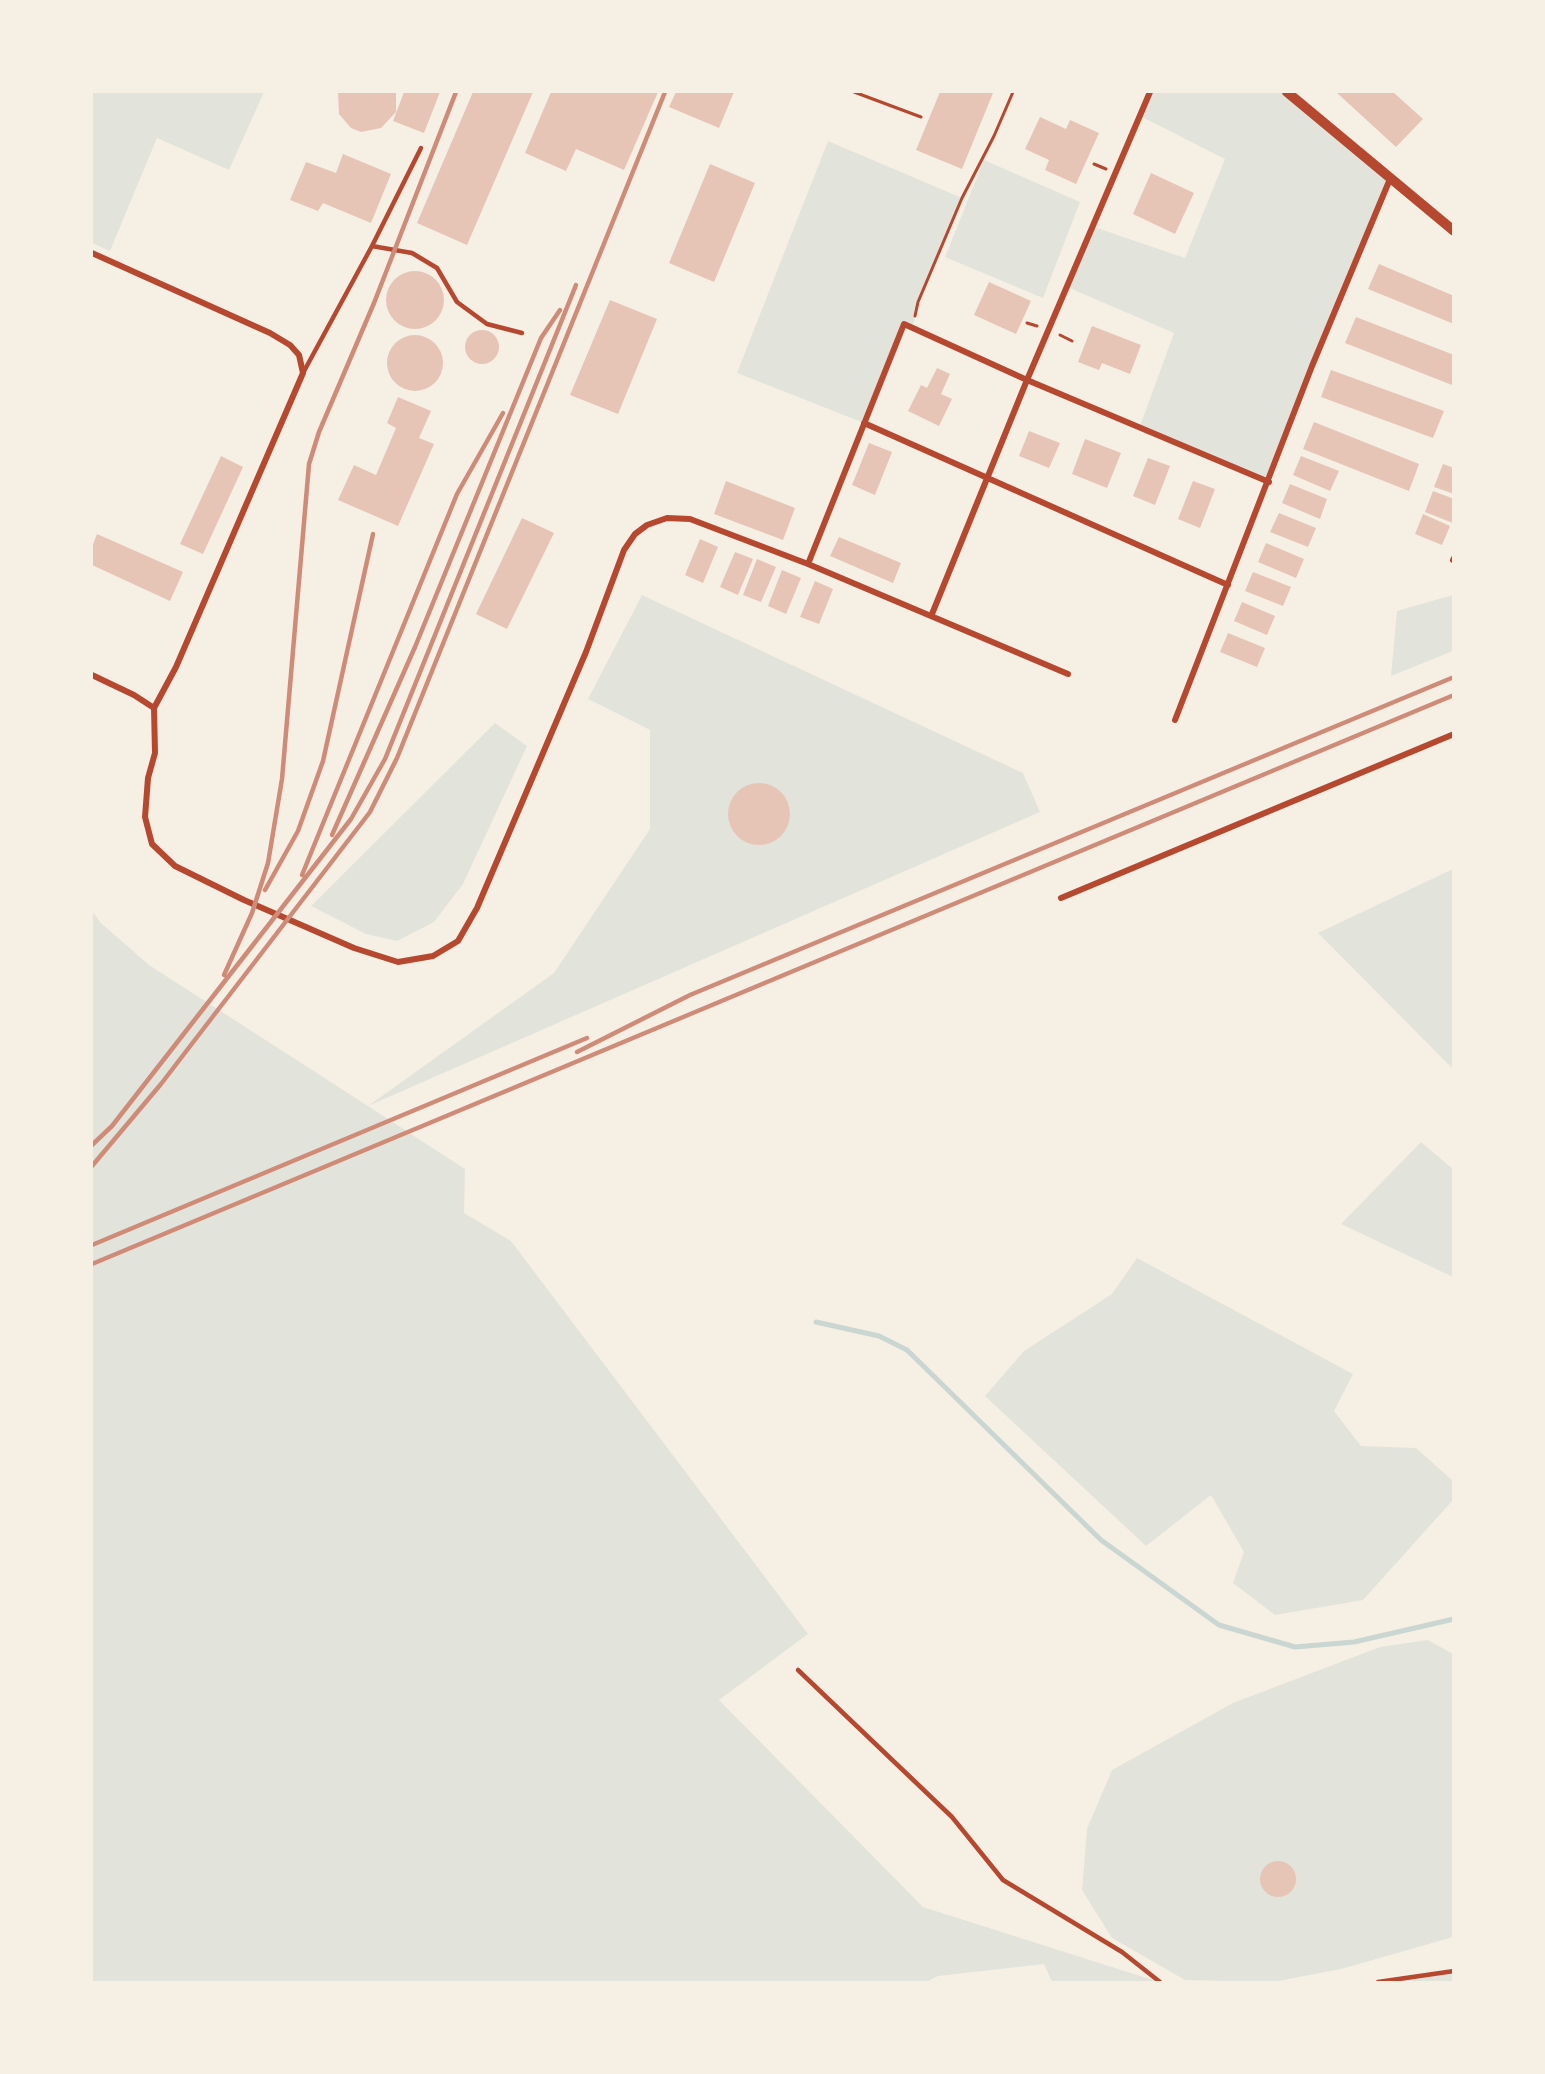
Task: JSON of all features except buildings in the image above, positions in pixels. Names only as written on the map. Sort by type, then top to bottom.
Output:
[{"type":"street","points":[[932,614],[1027,380],[1150,92]]},
{"type":"street","points":[[1287,92],[1454,231]]},
{"type":"street","points":[[1175,720],[1312,366],[1390,179]]},
{"type":"street","points":[[92,253],[270,333],[290,345],[300,355],[303,373],[176,667],[154,708],[155,753],[148,778],[145,818],[152,844],[176,866],[244,900],[354,948],[398,962],[433,956],[458,941],[477,908],[586,652],[624,550],[634,534],[647,525],[667,518],[690,519],[932,614],[1068,674]]},
{"type":"street","points":[[808,564],[904,324],[1027,380],[1269,482]]},
{"type":"street","points":[[864,423],[1228,585]]},
{"type":"street","points":[[92,675],[134,695],[154,708]]},
{"type":"street","points":[[1061,898],[1454,734]]},
{"type":"lane","points":[[303,373],[372,246],[421,147]]},
{"type":"lane","points":[[372,246],[412,253],[437,268],[457,302],[487,324],[522,333]]},
{"type":"lane","points":[[798,1670],[952,1817],[1003,1880],[1122,1952],[1160,1983]]},
{"type":"lane","points":[[1378,1983],[1454,1971]]},
{"type":"path","points":[[854,92],[921,117]]},
{"type":"path","points":[[912,329],[918,302],[962,198],[994,136],[1013,92]]},
{"type":"shaded area","points":[[92,92],[264,92],[229,170],[157,138],[110,251],[92,243]]},
{"type":"shaded area","points":[[1151,92],[1287,92],[1390,179],[1269,482],[1140,426],[1174,333],[1067,287],[1094,227],[1185,258],[1225,159],[1140,116]]},
{"type":"shaded area","points":[[828,141],[962,198],[918,302],[912,329],[904,324],[864,423],[737,373]]},
{"type":"shaded area","points":[[984,160],[1080,202],[1043,298],[945,257]]},
{"type":"shaded area","points":[[642,595],[1023,773],[1040,812],[368,1106],[554,973],[650,829],[650,730],[588,699]]},
{"type":"shaded area","points":[[1453,595],[1453,651],[1391,676],[1397,611]]},
{"type":"shaded area","points":[[495,723],[527,746],[463,884],[434,922],[397,941],[366,934],[311,906]]},
{"type":"shaded area","points":[[1453,869],[1453,1069],[1318,933]]},
{"type":"shaded area","points":[[92,911],[101,923],[149,965],[465,1169],[464,1213],[511,1241],[808,1634],[719,1700],[923,1907],[1159,1982],[1052,1982],[1044,1964],[938,1976],[926,1982],[92,1982]]},
{"type":"shaded area","points":[[1421,1142],[1453,1169],[1453,1277],[1341,1224]]},
{"type":"shaded area","points":[[1137,1258],[1353,1374],[1334,1411],[1361,1446],[1416,1448],[1453,1481],[1453,1500],[1363,1600],[1275,1615],[1233,1583],[1244,1552],[1211,1495],[1146,1546],[985,1396],[1024,1351],[1112,1294]]},
{"type":"shaded area","points":[[1428,1640],[1453,1654],[1453,1937],[1341,1969],[1273,1982],[1185,1980],[1112,1938],[1082,1890],[1087,1829],[1112,1770],[1233,1703],[1380,1647]]},
{"type":"shaded area","points":[[1453,1973],[1453,1982],[1390,1982]]},
{"type":"waterway","points":[[816,1322],[879,1336],[907,1350],[1101,1540],[1219,1625],[1295,1647],[1354,1642],[1454,1619]]},
{"type":"railway","points":[[224,975],[252,913],[268,863],[282,779],[309,464],[319,432],[374,303],[456,92]]},
{"type":"railway","points":[[92,1166],[161,1084],[370,812],[397,758],[665,92]]},
{"type":"railway","points":[[92,1145],[112,1126],[351,819],[385,759],[576,285]]},
{"type":"railway","points":[[332,835],[415,647],[541,338],[560,310]]},
{"type":"railway","points":[[302,875],[457,494],[503,413]]},
{"type":"railway","points":[[265,890],[298,831],[323,761],[373,534]]},
{"type":"railway","points":[[577,1052],[690,995],[1454,677]]},
{"type":"railway","points":[[92,1264],[1454,695]]},
{"type":"railway","points":[[92,1245],[587,1038]]}]
